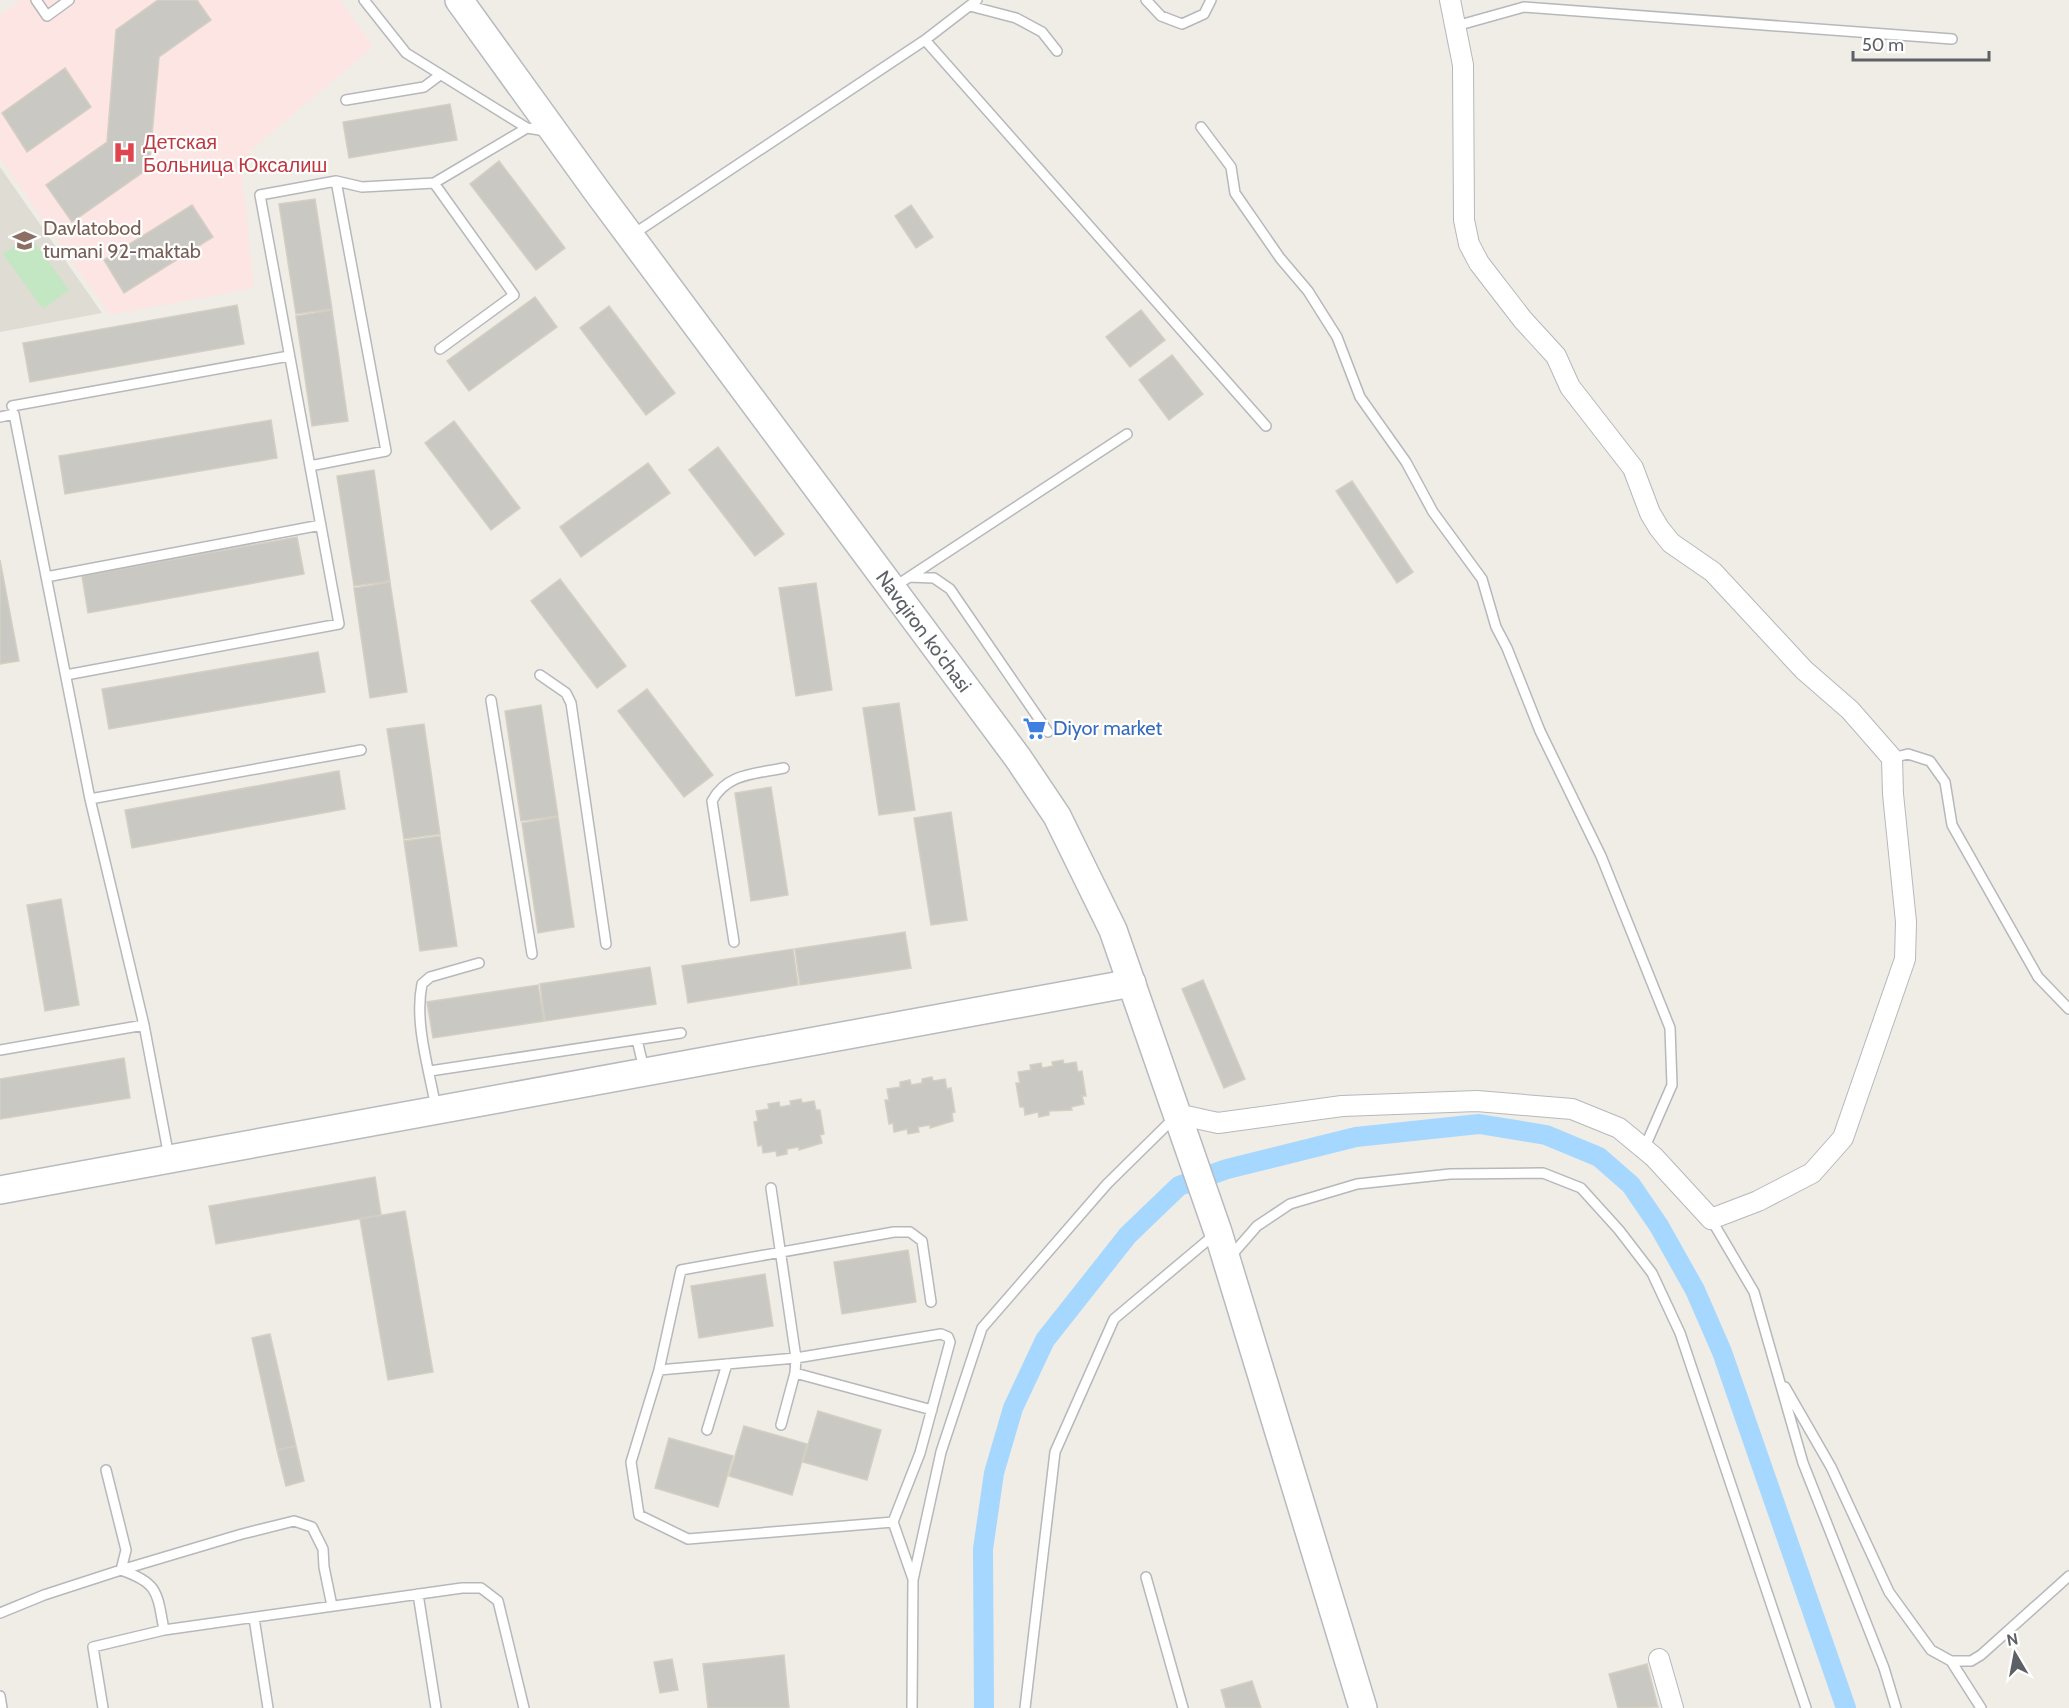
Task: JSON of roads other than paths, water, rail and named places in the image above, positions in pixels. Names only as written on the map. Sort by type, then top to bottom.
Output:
[{"type":"main road","name":"Navqiron ko'chasi","points":[[459,0],[630,236],[900,582],[1058,816],[1113,930],[1189,1147],[1218,1232],[1363,1708]]},
{"type":"main road","points":[[0,1190],[1132,983]]},
{"type":"street","points":[[1177,1114],[1218,1123],[1342,1106],[1477,1101],[1572,1109],[1619,1128],[1644,1149],[1712,1219],[1758,1201],[1812,1173],[1843,1138],[1905,959],[1906,922],[1893,794],[1892,758],[1850,710],[1804,670],[1713,572],[1665,535],[1650,513],[1633,468],[1570,387],[1556,356],[1523,320],[1479,263],[1469,244],[1464,220],[1463,65],[1450,0]]},
{"type":"street","points":[[1659,1659],[1672,1708]]},
{"type":"lane","points":[[36,0],[47,16],[69,0]]},
{"type":"lane","points":[[364,0],[406,53],[527,128],[554,132]]},
{"type":"lane","points":[[1146,0],[1161,16],[1182,24],[1204,14],[1211,0]]},
{"type":"lane","points":[[630,236],[925,40],[973,3],[1016,18],[1042,32],[1057,51]]},
{"type":"lane","points":[[1456,26],[1524,7],[1952,39]]},
{"type":"lane","points":[[925,40],[1266,426]]},
{"type":"lane","points":[[346,100],[424,87],[440,75]]},
{"type":"lane","points":[[1201,127],[1231,167],[1235,193],[1280,258],[1308,291],[1337,337],[1360,397],[1406,462],[1432,512],[1482,579],[1496,627],[1507,648],[1513,668],[1540,732],[1601,856],[1670,1028],[1672,1084],[1644,1149]]},
{"type":"lane","points":[[66,675],[339,624],[260,195],[336,181],[362,187],[434,183],[527,128]]},
{"type":"lane","points":[[310,466],[386,452],[336,181]]},
{"type":"lane","points":[[434,183],[514,295],[440,349]]},
{"type":"lane","points":[[12,406],[289,356]]},
{"type":"lane","points":[[0,417],[14,414],[90,798],[144,1025],[170,1159]]},
{"type":"lane","points":[[900,582],[1127,434]]},
{"type":"lane","points":[[46,577],[321,525]]},
{"type":"lane","points":[[900,582],[934,578],[950,589],[1048,732]]},
{"type":"lane","points":[[540,675],[566,693],[571,703],[606,944]]},
{"type":"lane","points":[[491,700],[532,954]]},
{"type":"lane","points":[[90,798],[361,750]]},
{"type":"lane","points":[[1892,758],[1908,754],[1930,761],[1945,782],[1952,825],[2038,977],[2069,1009]]},
{"type":"lane","points":[[734,942],[712,801],[721,786],[743,776],[784,768]]},
{"type":"lane","points":[[437,1110],[419,998],[422,984],[430,977],[479,963]]},
{"type":"lane","points":[[0,1050],[144,1025]]},
{"type":"lane","points":[[430,1071],[681,1033]]},
{"type":"lane","points":[[637,1040],[645,1072]]},
{"type":"lane","points":[[912,1708],[913,1580],[941,1452],[982,1328],[1107,1185],[1177,1114]]},
{"type":"lane","points":[[1227,1262],[1257,1226],[1290,1204],[1357,1184],[1450,1174],[1543,1173],[1581,1188],[1652,1273],[1680,1333],[1806,1708]]},
{"type":"lane","points":[[771,1188],[796,1358],[795,1373],[781,1425]]},
{"type":"lane","points":[[1712,1219],[1754,1292],[1803,1463],[1884,1668],[1896,1708]]},
{"type":"lane","points":[[893,1522],[688,1539],[639,1515],[632,1462],[659,1370],[681,1270],[781,1254],[894,1232],[910,1232],[922,1241],[931,1302]]},
{"type":"lane","points":[[1025,1708],[1055,1452],[1114,1318],[1218,1232]]},
{"type":"lane","points":[[659,1370],[796,1358],[941,1334],[950,1342],[920,1453],[893,1522],[913,1580]]},
{"type":"lane","points":[[707,1430],[727,1364]]},
{"type":"lane","points":[[795,1373],[932,1410]]},
{"type":"lane","points":[[1778,1374],[1832,1467],[1889,1592],[1931,1650],[1951,1661],[1981,1708]]},
{"type":"lane","points":[[106,1470],[126,1550],[121,1569]]},
{"type":"lane","points":[[0,1613],[44,1595],[121,1569],[294,1521],[312,1527],[323,1549],[332,1606]]},
{"type":"lane","points":[[121,1569],[146,1579],[158,1599],[164,1630]]},
{"type":"lane","points":[[1951,1661],[1971,1661],[1981,1655],[2069,1576]]},
{"type":"lane","points":[[1146,1577],[1183,1708]]},
{"type":"lane","points":[[103,1708],[93,1647],[164,1630],[418,1594],[482,1588],[498,1601],[524,1708]]},
{"type":"lane","points":[[418,1594],[436,1708]]},
{"type":"lane","points":[[254,1618],[268,1708]]},
{"type":"lane","points":[[0,1696],[2,1708]]},
{"type":"waterway","points":[[984,1708],[983,1549],[994,1473],[1013,1408],[1045,1340],[1128,1235],[1179,1186],[1227,1169],[1356,1137],[1479,1124],[1546,1135],[1599,1157],[1631,1185],[1659,1226],[1695,1290],[1722,1352],[1846,1708]]},
{"type":"place","name":"Детская Больница Юксалиш","points":[[125,153]]},
{"type":"place","name":"Davlatobod tumani 92-maktab","points":[[25,240]]},
{"type":"place","name":"Diyor market","points":[[1035,728]]}]
